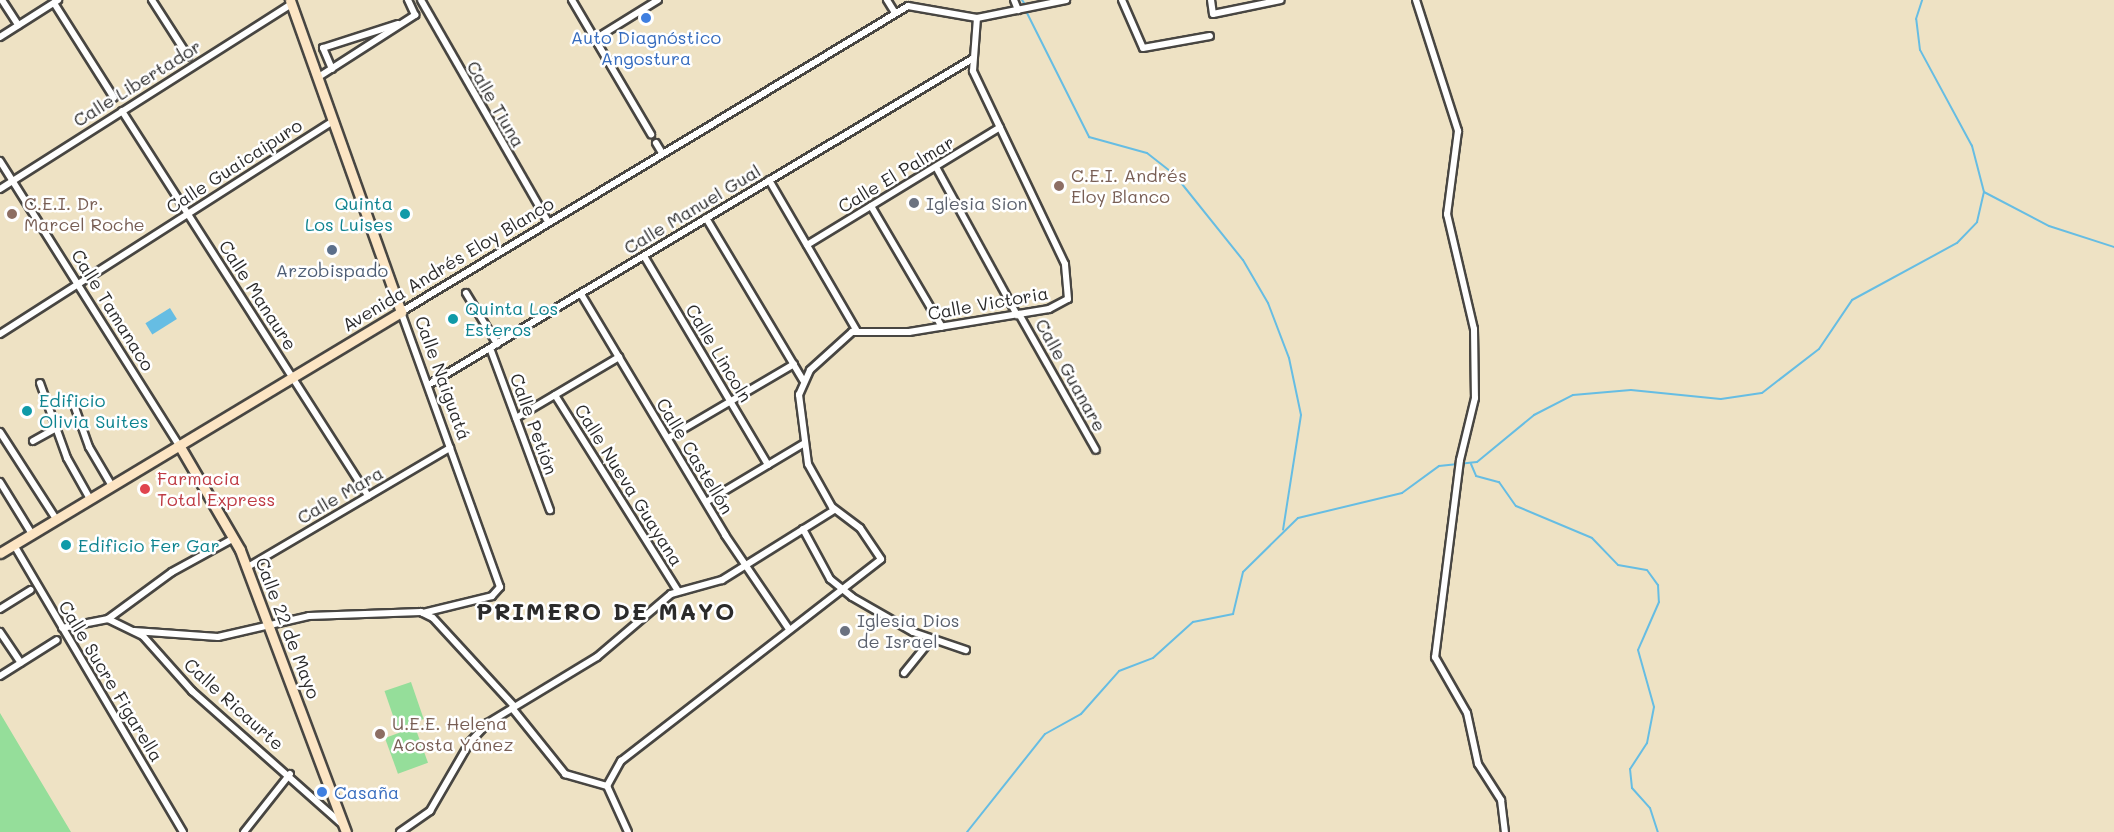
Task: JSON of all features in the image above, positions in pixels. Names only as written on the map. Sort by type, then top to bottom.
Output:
[{"type":"street","points":[[2,0],[18,25]]},
{"type":"street","points":[[152,0],[188,56]]},
{"type":"street","points":[[317,78],[416,15],[408,0]]},
{"type":"street","name":"Calle Tiuna","points":[[421,0],[549,222]]},
{"type":"street","points":[[572,0],[651,134]]},
{"type":"street","points":[[595,39],[658,0]]},
{"type":"street","points":[[887,0],[895,13]]},
{"type":"street","points":[[1014,0],[1018,10]]},
{"type":"street","points":[[915,2],[977,18],[1066,0]]},
{"type":"street","points":[[1122,0],[1143,48],[1210,36]]},
{"type":"street","points":[[1211,0],[1213,14],[1281,0]]},
{"type":"street","points":[[1416,0],[1459,142],[1447,214],[1472,302],[1475,398],[1460,460],[1436,657],[1467,713],[1478,764],[1501,800],[1505,832]]},
{"type":"street","points":[[0,37],[56,1],[114,98]]},
{"type":"street","name":"Calle Naiguatá","points":[[290,2],[500,587],[492,597],[423,613]]},
{"type":"street","name":"Calle Libertador","points":[[0,189],[290,2]]},
{"type":"street","name":"Avenida Andrés Eloy Blanco","points":[[0,553],[915,2]]},
{"type":"street","name":"Calle Victoria","points":[[857,331],[942,327],[1018,315],[1064,303],[1070,283],[1000,128],[972,59],[977,18]]},
{"type":"street","points":[[332,69],[323,48],[405,22]]},
{"type":"street","name":"Calle Manuel Gual","points":[[428,385],[972,59]]},
{"type":"street","name":"Calle Manaure","points":[[122,111],[368,496]]},
{"type":"street","name":"Calle Guaicaipuro","points":[[0,334],[333,121]]},
{"type":"street","name":"Calle El Palmar","points":[[807,245],[1000,128]]},
{"type":"street","points":[[656,143],[662,153]]},
{"type":"street","name":"Calle Tamanaco","points":[[0,161],[179,445]]},
{"type":"street","name":"Calle Guanare","points":[[936,167],[1096,450]]},
{"type":"street","points":[[769,180],[857,331],[840,339],[803,380]]},
{"type":"street","points":[[872,206],[942,327]]},
{"type":"street","points":[[607,786],[624,758],[789,629],[844,592],[881,559],[860,528],[834,510],[803,444],[803,380],[706,218]]},
{"type":"street","name":"Calle Lincoln","points":[[644,256],[768,465]]},
{"type":"street","points":[[466,293],[497,344]]},
{"type":"street","name":"Calle Castellón","points":[[581,294],[743,564],[789,629]]},
{"type":"street","name":"Calle Petión","points":[[490,348],[550,510]]},
{"type":"street","points":[[516,418],[619,357]]},
{"type":"street","points":[[668,438],[794,364]]},
{"type":"street","points":[[40,383],[56,428],[90,499]]},
{"type":"street","name":"Calle Nueva Guayana","points":[[555,395],[678,591]]},
{"type":"street","points":[[73,402],[89,447],[112,486]]},
{"type":"street","points":[[33,441],[56,428]]},
{"type":"street","points":[[0,432],[56,519]]},
{"type":"street","points":[[706,502],[803,444]]},
{"type":"street","name":"Calle 22 de Mayo","points":[[179,445],[234,538],[345,829]]},
{"type":"street","name":"Calle Mara","points":[[246,568],[450,448]]},
{"type":"street","points":[[0,482],[32,534]]},
{"type":"street","points":[[400,832],[411,830],[443,794],[475,736],[513,707],[597,657],[678,591],[712,585],[834,510]]},
{"type":"street","points":[[803,529],[830,579],[844,592],[930,640],[966,650]]},
{"type":"street","points":[[62,628],[108,619],[165,577],[234,538]]},
{"type":"street","name":"Calle Sucre Figarella","points":[[14,545],[183,832]]},
{"type":"street","points":[[0,609],[30,590]]},
{"type":"street","points":[[135,631],[218,637],[309,616],[423,613],[513,707],[565,774],[607,786],[628,832]]},
{"type":"street","name":"Calle Ricaurte","points":[[108,619],[135,631],[192,691],[290,774],[345,829]]},
{"type":"street","points":[[0,632],[21,663]]},
{"type":"street","points":[[0,676],[57,640]]},
{"type":"street","points":[[904,673],[930,640]]},
{"type":"street","points":[[244,832],[290,774]]},
{"type":"green space","points":[[411,682],[424,719],[397,728],[385,691]]},
{"type":"green space","points":[[0,713],[22,750],[71,832],[0,832]]},
{"type":"green space","points":[[415,727],[428,763],[398,774],[385,738]]},
{"type":"water","points":[[170,308],[177,319],[152,334],[145,323]]},
{"type":"waterway","points":[[967,832],[1045,734],[1081,714],[1119,671],[1153,658],[1193,622],[1233,614],[1243,572],[1298,518],[1402,493],[1439,466],[1477,462],[1534,415],[1573,395],[1631,390],[1721,399],[1762,393],[1819,349],[1852,300],[1957,243],[1977,222],[1984,192],[1972,146],[1920,50],[1916,19],[1922,0]]},
{"type":"waterway","points":[[1027,13],[1089,137],[1147,153],[1174,174],[1243,260],[1268,303],[1289,358],[1301,415],[1283,530]]},
{"type":"waterway","points":[[1984,192],[2049,226],[2114,247]]},
{"type":"waterway","points":[[1471,464],[1476,476],[1499,482],[1516,506],[1592,538],[1618,565],[1647,570],[1658,585],[1659,602],[1638,650],[1654,707],[1647,743],[1630,769],[1632,788],[1650,808],[1658,832]]},
{"type":"place","name":"Auto Diagnóstico Angostura","points":[[646,18]]},
{"type":"place","name":"C.E.I. Andrés Eloy Blanco","points":[[1059,186]]},
{"type":"place","name":"Iglesia Sion","points":[[914,203]]},
{"type":"place","name":"C.E.I. Dr. Marcel Roche","points":[[12,214]]},
{"type":"place","name":"Quinta Los Luises","points":[[405,214]]},
{"type":"place","name":"Arzobispado","points":[[332,250]]},
{"type":"place","name":"Quinta Los Esteros","points":[[453,319]]},
{"type":"place","name":"Edificio Olivia Suites","points":[[27,411]]},
{"type":"place","name":"Farmacia Total Express","points":[[145,489]]},
{"type":"place","name":"Edificio Fer Gar","points":[[66,545]]},
{"type":"place","name":"Iglesia Dios de Israel","points":[[845,631]]},
{"type":"place","name":"U.E.E. Helena Acosta Yánez","points":[[380,734]]},
{"type":"place","name":"Casaña","points":[[322,792]]},
{"type":"district","name":"PRIMERO DE MAYO","points":[[606,611]]}]
